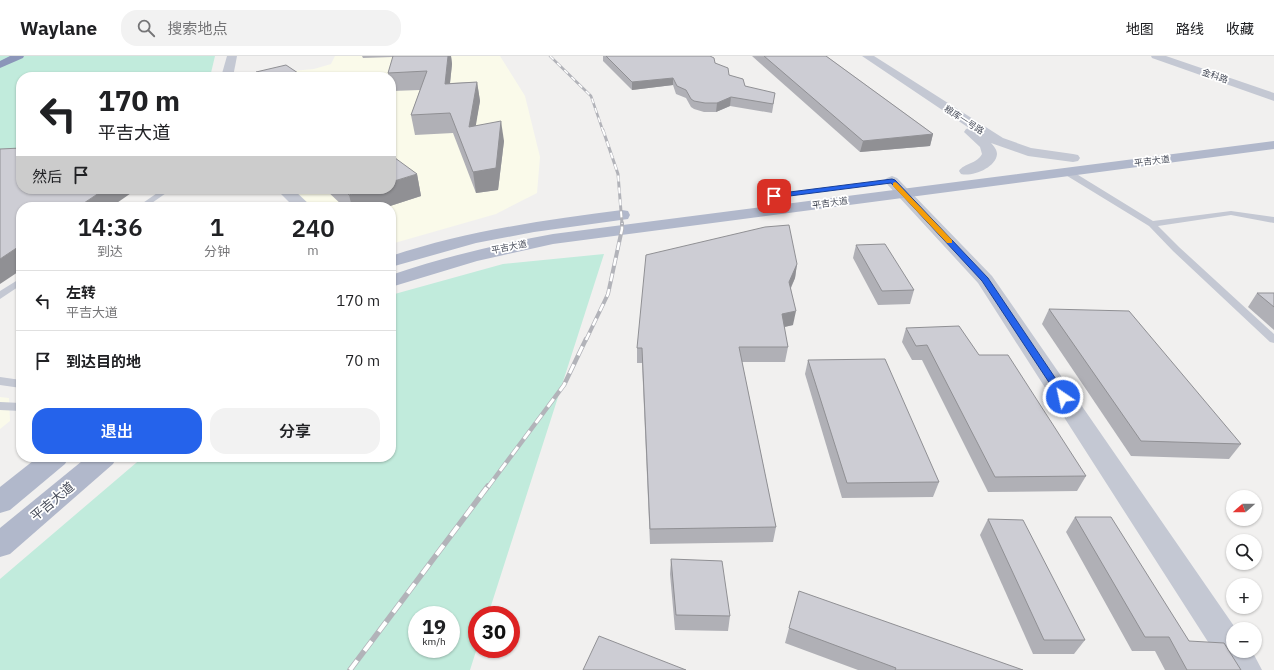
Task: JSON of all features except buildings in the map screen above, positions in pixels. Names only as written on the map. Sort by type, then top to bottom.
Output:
[{"type":"highway","points":[[0,65],[19,56]]},
{"type":"main road","name":"平吉大道","points":[[899,187],[966,171],[1274,133]]},
{"type":"main road","name":"平吉大道","points":[[396,260],[460,241],[497,233],[553,232],[899,187],[1067,172],[1274,145]]},
{"type":"main road","name":"平吉大道","points":[[396,279],[456,259],[505,248],[553,232]]},
{"type":"main road","points":[[0,502],[50,462]]},
{"type":"main road","name":"平吉大道","points":[[0,545],[98,462]]},
{"type":"street","points":[[228,72],[232,56]]},
{"type":"street","points":[[236,72],[240,56]]},
{"type":"street","name":"粮库一号路","points":[[857,56],[984,142],[990,156],[986,162],[978,167],[966,171]]},
{"type":"street","name":"粮库一号路","points":[[866,56],[998,141],[1028,152],[1073,158]]},
{"type":"street","name":"金科路","points":[[1156,56],[1274,97]]},
{"type":"street","points":[[899,187],[985,280],[1245,670]]},
{"type":"street","points":[[275,194],[284,202]]},
{"type":"street","points":[[290,194],[298,202]]},
{"type":"lane","points":[[1067,172],[1152,224],[1274,340]]},
{"type":"lane","points":[[148,202],[160,194]]},
{"type":"lane","points":[[1152,224],[1231,213],[1274,220]]},
{"type":"lane","points":[[0,296],[16,285]]},
{"type":"lane","points":[[0,381],[16,383]]},
{"type":"lane","points":[[0,406],[16,407]]},
{"type":"shaded area","points":[[335,56],[500,56],[525,96],[540,157],[537,193],[496,214],[396,243],[396,202],[297,202],[289,194],[396,194],[396,72],[281,72],[314,69],[331,64]]},
{"type":"shaded area","points":[[0,397],[9,398],[10,421],[0,429]]},
{"type":"green space","points":[[0,56],[215,56],[211,72],[16,72],[16,155],[0,157]]},
{"type":"green space","points":[[604,254],[491,606],[468,606],[468,658],[474,658],[470,670],[0,670],[0,579],[137,462],[396,462],[396,294],[503,264]]},
{"type":"railway","points":[[550,56],[591,96],[603,131]]},
{"type":"railway","points":[[603,130],[618,174],[622,224]]},
{"type":"railway","points":[[586,340],[608,294],[622,224]]},
{"type":"railway","points":[[488,487],[564,385],[586,339]]},
{"type":"railway","points":[[350,670],[488,486]]},
{"type":"slow traffic","points":[[895,184],[949,241]]},
{"type":"route","points":[[774,196],[892,181],[905,193],[985,280],[1063,397]]}]
